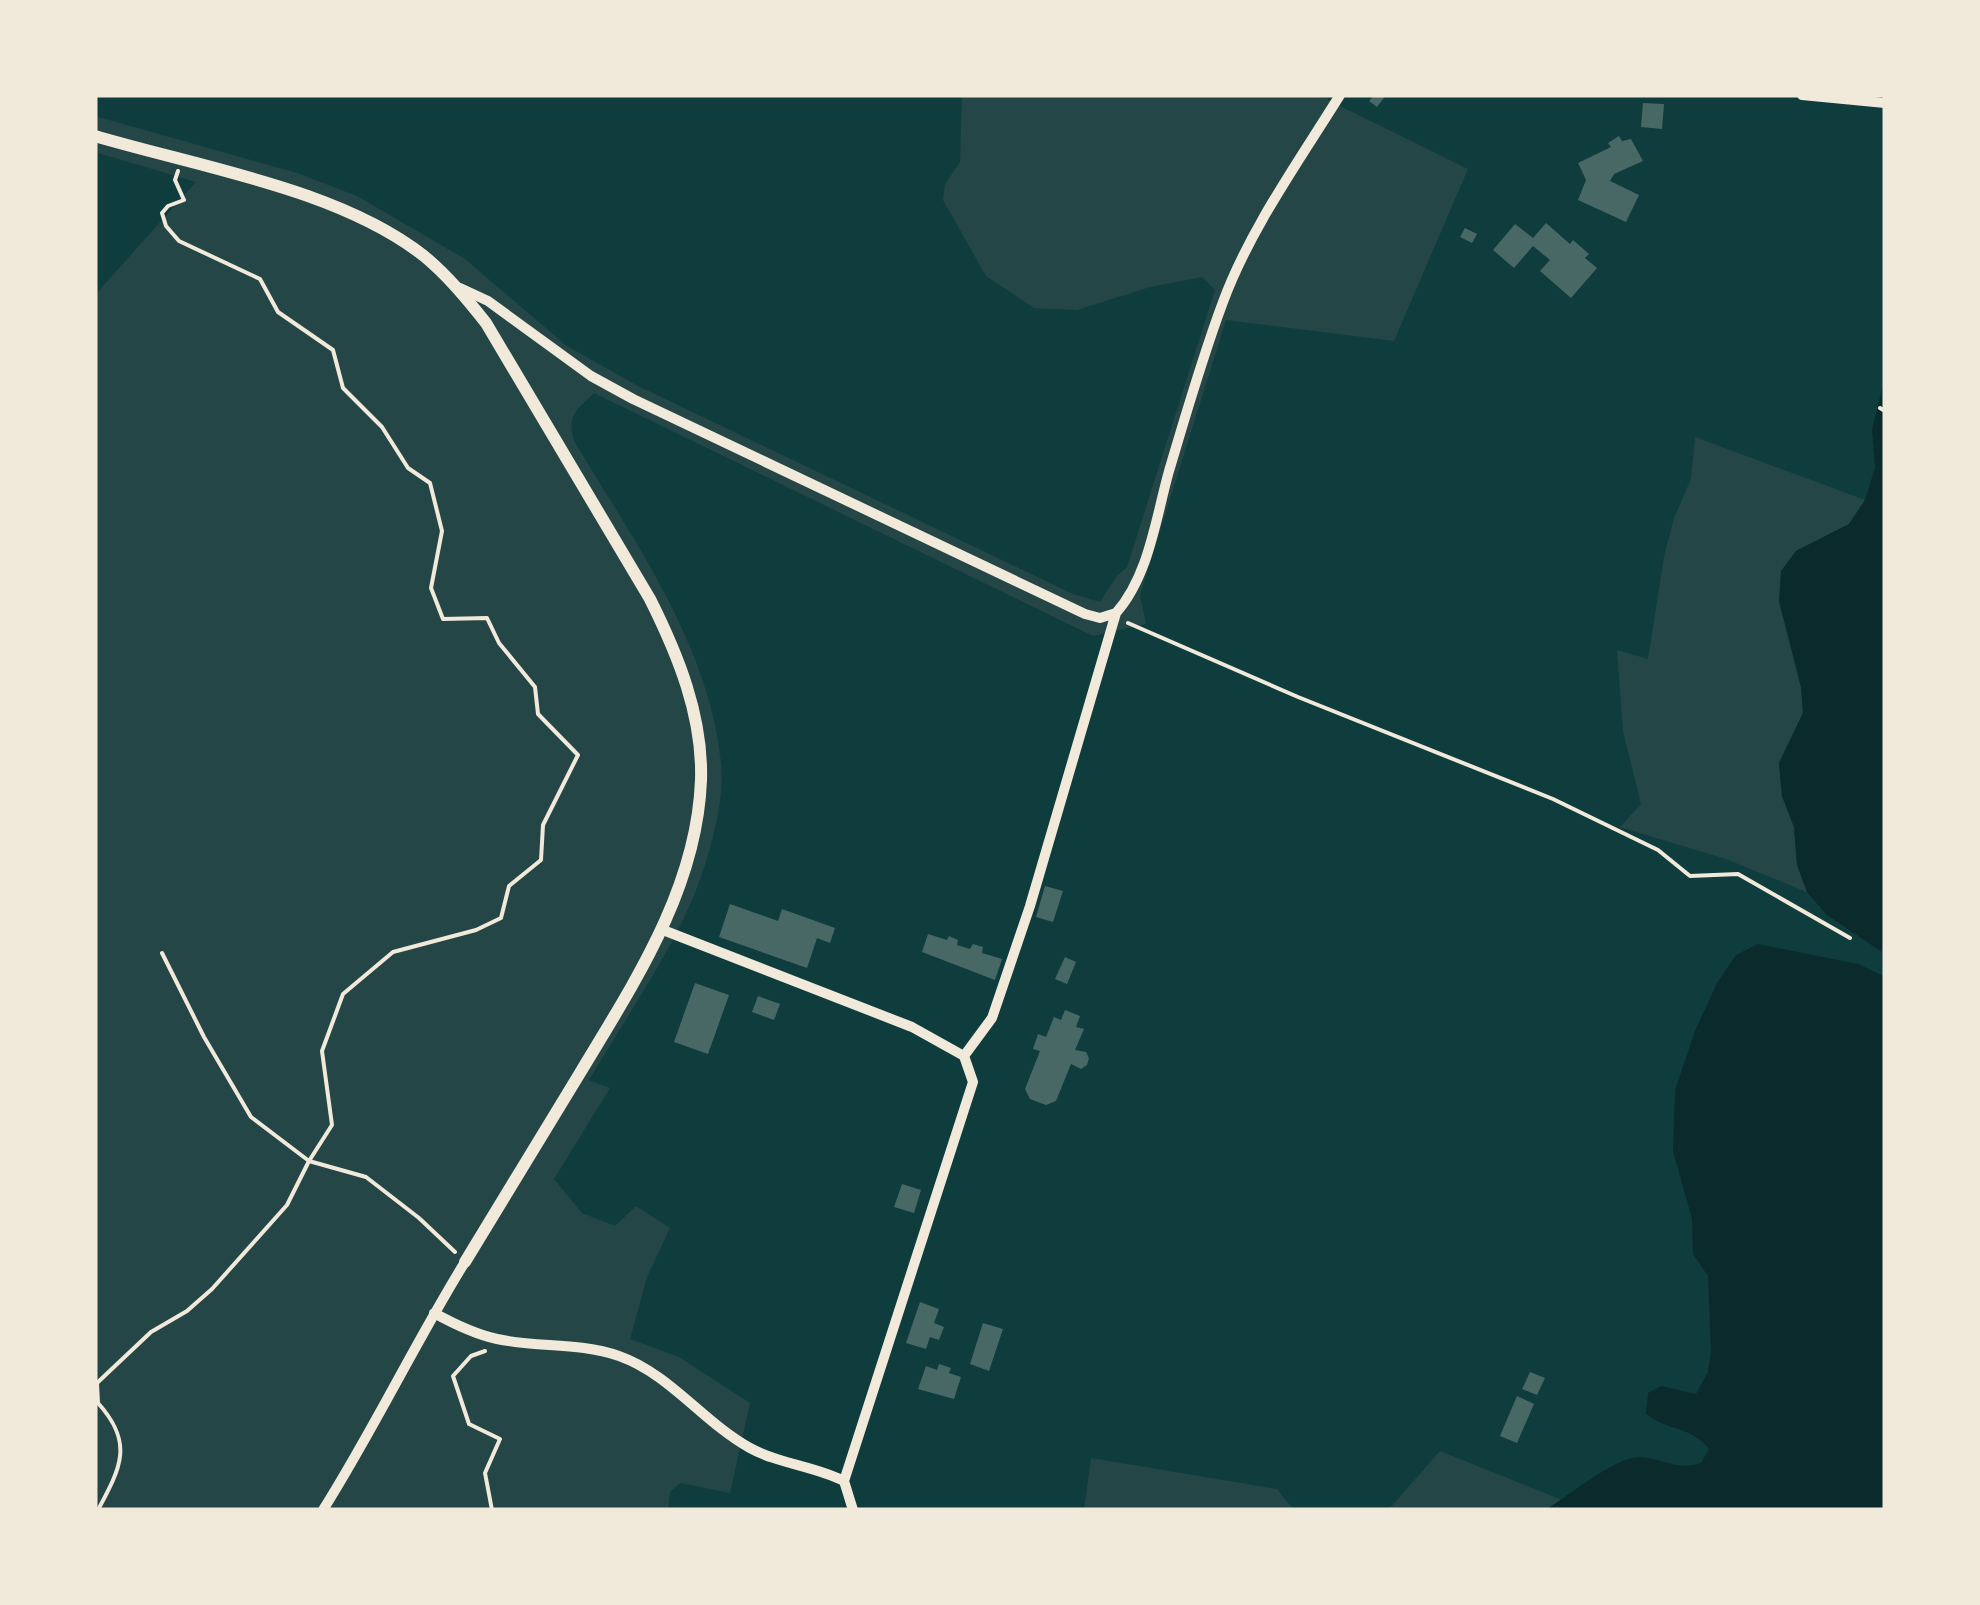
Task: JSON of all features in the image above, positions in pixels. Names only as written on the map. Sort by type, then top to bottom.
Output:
[{"type":"street","points":[[964,1056],[992,1018],[1030,906],[1116,613],[1134,589],[1146,556],[1198,369],[1225,296],[1252,241],[1340,95]]},
{"type":"street","points":[[1802,95],[1885,103]]},
{"type":"street","points":[[95,136],[296,191],[342,210],[388,232],[424,256],[457,286],[486,323],[650,599],[672,642],[690,694],[698,739],[701,780],[693,834],[663,930],[434,1312],[323,1510]]},
{"type":"street","points":[[457,286],[488,301],[591,376],[633,399],[1085,614],[1100,618],[1116,613]]},
{"type":"street","points":[[663,930],[912,1026],[964,1056],[973,1082],[844,1481],[852,1510]]},
{"type":"street","points":[[434,1312],[464,1329],[500,1340],[580,1345],[622,1357],[656,1376],[752,1450],[824,1471],[844,1481]]},
{"type":"path","points":[[98,1510],[120,1468],[116,1424],[98,1403],[98,1383],[151,1332],[187,1311],[212,1289],[287,1205],[332,1126],[322,1051],[344,994],[393,952],[476,930],[501,918],[509,886],[540,860],[542,825],[578,754],[538,714],[534,687],[499,643],[488,618],[444,619],[432,588],[442,530],[430,482],[408,468],[382,428],[343,388],[333,350],[278,312],[260,280],[180,241],[166,226],[162,213],[184,200],[175,180],[181,162]]},
{"type":"path","points":[[1116,613],[1146,632],[1298,698],[1553,799],[1658,850],[1690,876],[1738,874],[1850,938]]},
{"type":"path","points":[[162,953],[204,1037],[251,1117],[309,1161],[366,1178],[420,1218],[465,1262]]},
{"type":"path","points":[[492,1510],[485,1472],[500,1439],[469,1424],[453,1376],[471,1356],[496,1347],[500,1340]]},
{"type":"shaded area","points":[[962,95],[1325,95],[1330,101],[1468,169],[1394,341],[1226,320],[1140,595],[1146,624],[1093,636],[594,393],[574,414],[574,441],[644,555],[685,635],[714,719],[722,779],[713,837],[695,894],[666,953],[589,1080],[610,1088],[554,1179],[582,1213],[615,1226],[636,1206],[670,1228],[647,1277],[630,1339],[679,1357],[750,1403],[730,1493],[680,1483],[670,1492],[668,1510],[95,1510],[95,295],[196,182],[95,152],[95,116],[297,173],[357,196],[465,259],[567,346],[638,386],[1073,594],[1100,602],[1127,567],[1215,290],[1202,277],[1150,287],[1077,310],[1034,308],[986,276],[943,200],[945,184],[960,162]]},
{"type":"shaded area","points":[[1884,380],[1885,954],[1827,915],[1807,892],[1797,865],[1794,827],[1782,796],[1779,763],[1803,713],[1801,687],[1779,601],[1781,571],[1796,551],[1849,524],[1865,500],[1875,468],[1872,430]]},
{"type":"shaded area","points":[[1695,437],[1865,500],[1849,524],[1796,551],[1779,601],[1801,687],[1803,713],[1779,763],[1782,796],[1794,827],[1797,865],[1807,892],[1726,859],[1620,827],[1641,804],[1623,731],[1617,650],[1648,659],[1664,557],[1674,518],[1691,479]]},
{"type":"shaded area","points":[[1758,944],[1858,964],[1885,977],[1885,1510],[1545,1510],[1606,1469],[1631,1458],[1692,1465],[1701,1463],[1709,1449],[1687,1432],[1646,1414],[1648,1393],[1661,1386],[1696,1394],[1708,1372],[1711,1351],[1708,1276],[1693,1254],[1692,1219],[1673,1151],[1675,1090],[1717,983],[1736,955]]},
{"type":"shaded area","points":[[1440,1451],[1562,1500],[1545,1510],[1388,1510]]},
{"type":"shaded area","points":[[1091,1458],[1277,1489],[1294,1510],[1084,1510]]},
{"type":"building","points":[[1374,95],[1386,95],[1377,107],[1369,101]]},
{"type":"building","points":[[1643,103],[1664,104],[1662,129],[1641,127]]},
{"type":"building","points":[[1619,136],[1622,141],[1631,139],[1643,161],[1614,174],[1610,181],[1639,195],[1626,222],[1578,200],[1586,180],[1578,163],[1611,147],[1608,143]]},
{"type":"building","points":[[1546,223],[1589,254],[1585,258],[1597,268],[1571,298],[1540,271],[1550,260],[1533,246],[1514,268],[1493,250],[1515,224],[1533,238]]},
{"type":"building","points":[[1465,228],[1477,234],[1472,243],[1460,237]]},
{"type":"building","points":[[1045,886],[1063,891],[1053,922],[1036,917]]},
{"type":"building","points":[[730,904],[778,921],[782,909],[835,928],[830,943],[817,938],[807,968],[719,937]]},
{"type":"building","points":[[928,934],[947,940],[949,936],[958,940],[957,945],[970,949],[973,944],[983,947],[982,953],[1002,959],[995,980],[922,952]]},
{"type":"building","points":[[1065,957],[1076,962],[1067,984],[1055,979]]},
{"type":"building","points":[[695,983],[729,995],[708,1054],[674,1042]]},
{"type":"building","points":[[758,996],[780,1004],[774,1020],[752,1012]]},
{"type":"building","points":[[1065,1010],[1080,1016],[1076,1027],[1084,1029],[1075,1050],[1086,1052],[1089,1058],[1081,1069],[1071,1064],[1056,1101],[1046,1105],[1030,1099],[1025,1089],[1040,1051],[1033,1049],[1038,1034],[1046,1037],[1054,1017],[1061,1020]]},
{"type":"building","points":[[902,1184],[921,1190],[914,1213],[894,1207]]},
{"type":"building","points":[[920,1302],[939,1309],[934,1323],[944,1327],[939,1340],[930,1337],[926,1349],[906,1343]]},
{"type":"building","points":[[983,1323],[1003,1329],[989,1371],[970,1364]]},
{"type":"building","points":[[939,1364],[961,1377],[954,1399],[918,1389],[926,1366],[937,1370]]},
{"type":"building","points":[[1530,1372],[1545,1378],[1537,1395],[1522,1389]]},
{"type":"building","points":[[1517,1396],[1534,1404],[1517,1443],[1500,1436]]}]
